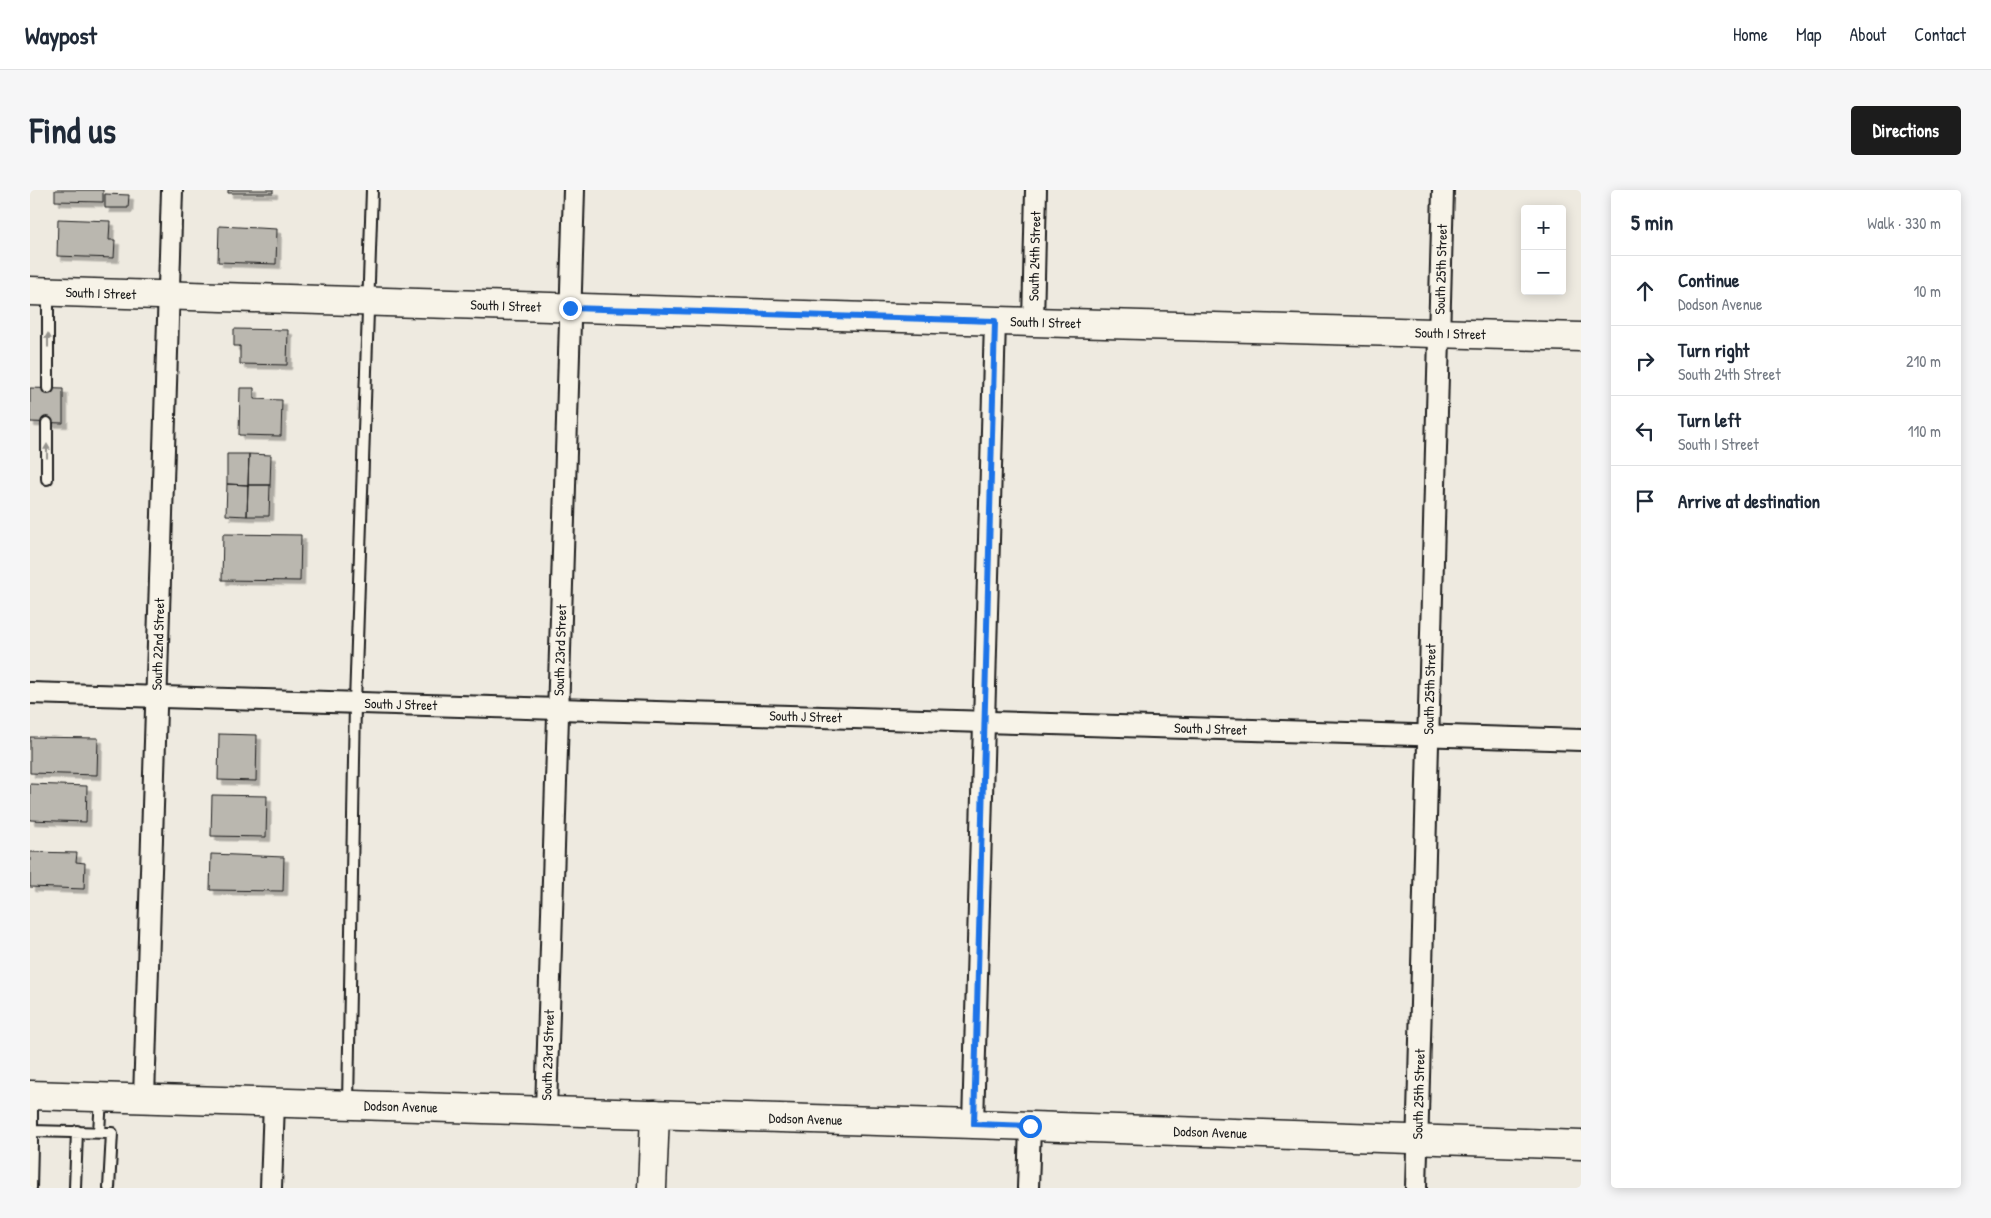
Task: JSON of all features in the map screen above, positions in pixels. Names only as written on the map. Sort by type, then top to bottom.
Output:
[{"type":"street","name":"South 22nd Street","points":[[144,1098],[172,190]]},
{"type":"street","name":"South 23rd Street","points":[[546,1110],[574,190]]},
{"type":"street","name":"South 24th Street","points":[[1033,322],[1036,190]]},
{"type":"street","name":"South 25th Street","points":[[1416,1188],[1443,190]]},
{"type":"street","name":"South I Street","points":[[39,291],[1581,337]]},
{"type":"street","points":[[974,1124],[995,321]]},
{"type":"street","name":"South J Street","points":[[30,693],[1581,740]]},
{"type":"street","name":"Dodson Avenue","points":[[31,1095],[546,1110],[1581,1145]]},
{"type":"street","points":[[271,1188],[274,1102]]},
{"type":"street","points":[[652,1188],[655,1114]]},
{"type":"street","points":[[1028,1188],[1030,1126]]},
{"type":"lane","points":[[348,1104],[355,703],[372,190]]},
{"type":"lane","points":[[39,291],[48,388]]},
{"type":"lane","points":[[47,423],[47,480]]},
{"type":"lane","points":[[31,1095],[31,1188]]},
{"type":"lane","points":[[98,1132],[101,1097]]},
{"type":"lane","points":[[31,1130],[112,1133],[109,1188]]},
{"type":"lane","points":[[75,1188],[77,1131]]},
{"type":"building","points":[[55,190],[103,190],[103,202],[55,201]]},
{"type":"building","points":[[228,190],[273,190],[273,193],[228,193]]},
{"type":"building","points":[[105,194],[129,195],[128,208],[105,208]]},
{"type":"building","points":[[58,219],[110,221],[109,240],[115,240],[114,258],[57,256]]},
{"type":"building","points":[[219,226],[277,229],[276,264],[218,262]]},
{"type":"building","points":[[234,329],[288,330],[287,365],[240,364],[240,346],[234,346]]},
{"type":"building","points":[[30,388],[63,389],[63,423],[30,422]]},
{"type":"building","points":[[240,388],[254,388],[254,399],[282,400],[281,436],[239,435]]},
{"type":"building","points":[[227,454],[249,454],[248,485],[227,484]]},
{"type":"building","points":[[249,454],[271,455],[270,485],[248,485]]},
{"type":"building","points":[[227,484],[248,485],[247,516],[226,515]]},
{"type":"building","points":[[248,485],[270,485],[269,516],[247,516]]},
{"type":"building","points":[[223,534],[301,535],[300,581],[222,580]]},
{"type":"building","points":[[219,734],[257,735],[256,781],[218,780]]},
{"type":"building","points":[[30,737],[98,738],[97,775],[30,773]]},
{"type":"building","points":[[30,784],[87,786],[86,822],[30,820]]},
{"type":"building","points":[[212,795],[267,796],[266,837],[211,836]]},
{"type":"building","points":[[30,852],[77,853],[76,862],[85,863],[84,889],[30,887]]},
{"type":"building","points":[[211,854],[284,857],[283,891],[210,890]]},
{"type":"route","points":[[570,308],[995,321],[974,1124],[1030,1126]]}]
